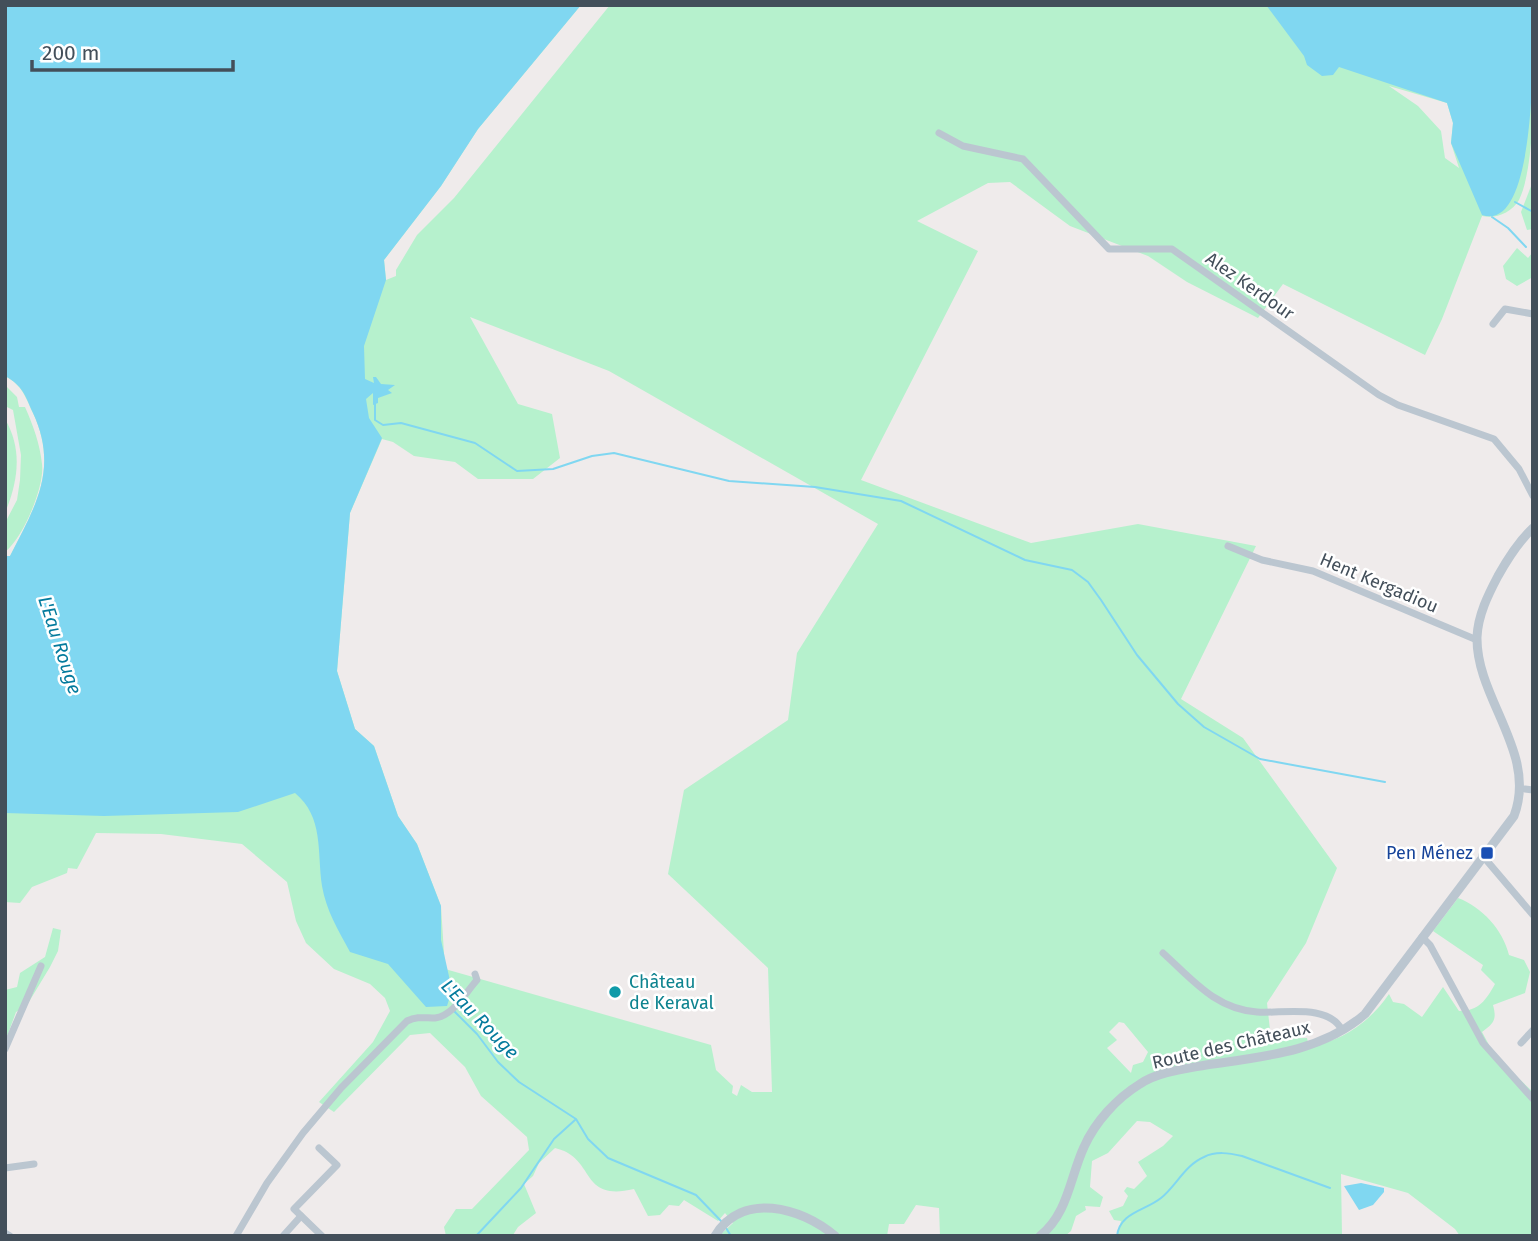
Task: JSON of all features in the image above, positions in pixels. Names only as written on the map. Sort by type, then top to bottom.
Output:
[{"type":"street","name":"Alez Kerdour","points":[[939,133],[963,146],[1023,159],[1109,249],[1172,249],[1379,395],[1398,405],[1494,439],[1519,470],[1533,496]]},
{"type":"street","points":[[1493,324],[1505,309],[1533,314]]},
{"type":"street","name":"Route des Châteaux","points":[[1040,1236],[1060,1212],[1089,1137],[1116,1104],[1139,1084],[1175,1071],[1300,1048],[1342,1030],[1373,1005],[1482,855],[1514,816],[1529,790],[1521,757],[1488,678],[1477,640],[1483,606],[1491,589],[1504,566],[1533,528]]},
{"type":"street","name":"Hent Kergadiou","points":[[1228,546],[1262,560],[1313,571],[1477,640]]},
{"type":"street","points":[[1482,855],[1533,915]]},
{"type":"street","points":[[1422,936],[1430,945],[1483,1043],[1533,1099]]},
{"type":"street","points":[[1163,953],[1208,995],[1230,1007],[1256,1012],[1323,1015],[1334,1019],[1342,1030]]},
{"type":"street","points":[[5,1049],[41,966]]},
{"type":"street","points":[[236,1236],[277,1167],[341,1088],[407,1021],[438,1018],[448,1013],[477,980],[475,974]]},
{"type":"street","points":[[1521,1043],[1533,1030]]},
{"type":"street","points":[[294,1209],[337,1165],[319,1148]]},
{"type":"street","points":[[5,1168],[34,1164]]},
{"type":"street","points":[[285,1200],[322,1236]]},
{"type":"street","points":[[715,1236],[724,1224],[745,1210],[770,1206],[818,1225],[835,1236]]},
{"type":"street","points":[[283,1236],[301,1216]]},
{"type":"street","points":[[5,1233],[10,1236]]},
{"type":"green space","points":[[5,5],[581,5],[478,129],[441,186],[384,260],[386,280],[396,276],[396,270],[417,235],[454,198],[610,5],[1533,5],[1532,134],[1525,183],[1519,200],[1507,212],[1498,216],[1482,216],[1425,355],[1283,284],[1258,318],[1187,282],[1148,256],[1070,226],[1010,182],[988,183],[917,221],[978,251],[861,480],[1031,543],[1138,524],[1256,546],[1181,699],[1243,738],[1337,868],[1306,943],[1267,1003],[1271,1039],[1307,1038],[1309,1047],[1333,1040],[1364,1021],[1389,994],[1393,1002],[1404,1004],[1422,1017],[1443,987],[1459,1011],[1477,1007],[1495,984],[1481,970],[1483,965],[1433,931],[1458,898],[1483,913],[1497,928],[1509,955],[1524,960],[1530,972],[1525,993],[1493,1005],[1494,1021],[1482,1032],[1495,1056],[1533,1092],[1533,1236],[1460,1236],[1455,1229],[1408,1193],[1341,1174],[1342,1236],[1117,1236],[1121,1221],[1114,1220],[1109,1211],[1123,1206],[1128,1196],[1124,1191],[1127,1187],[1134,1189],[1147,1176],[1138,1162],[1173,1136],[1150,1122],[1137,1121],[1108,1153],[1092,1161],[1090,1187],[1103,1197],[1100,1207],[1085,1206],[1086,1210],[1076,1216],[1071,1231],[1065,1236],[940,1236],[939,1208],[916,1205],[904,1224],[889,1224],[887,1236],[719,1236],[733,1223],[725,1213],[718,1221],[684,1200],[679,1206],[669,1205],[660,1215],[648,1216],[634,1189],[604,1189],[595,1184],[577,1160],[555,1148],[539,1163],[533,1176],[524,1184],[536,1213],[518,1227],[513,1235],[446,1236],[444,1227],[456,1209],[472,1209],[529,1150],[527,1137],[481,1096],[465,1067],[430,1033],[410,1035],[334,1112],[319,1102],[373,1042],[390,1011],[385,998],[370,984],[334,969],[306,943],[296,921],[287,882],[242,844],[161,834],[96,833],[77,869],[68,868],[67,873],[32,887],[20,903],[5,902],[5,556],[10,556],[35,504],[44,470],[44,452],[41,433],[25,396],[15,383],[5,376]],"holes":[[[1389,86],[1447,103],[1453,123],[1451,143],[1459,168],[1445,158],[1441,131],[1418,106]],[[470,317],[609,371],[878,524],[797,653],[788,720],[684,790],[668,874],[768,968],[772,1092],[752,1092],[741,1085],[737,1096],[732,1093],[733,1086],[716,1070],[711,1045],[445,969],[441,906],[417,844],[398,816],[374,746],[355,729],[337,671],[350,513],[382,439],[393,442],[414,456],[455,462],[478,479],[533,479],[560,458],[552,414],[518,404]],[[1119,1022],[1124,1023],[1148,1052],[1143,1062],[1133,1065],[1131,1073],[1107,1048],[1117,1040],[1109,1032]]]},
{"type":"green space","points":[[1533,181],[1533,229],[1527,230],[1521,212]]},
{"type":"green space","points":[[1517,248],[1528,258],[1533,252],[1533,277],[1517,286],[1506,279],[1503,266]]},
{"type":"green space","points":[[5,385],[17,397],[19,407],[25,407],[28,414],[40,449],[42,474],[25,524],[5,552],[5,523],[17,500],[21,455],[13,410],[5,406]]},
{"type":"green space","points":[[5,419],[14,442],[17,466],[5,513]]},
{"type":"green space","points":[[53,928],[61,930],[58,951],[27,1005],[16,1012],[5,1042],[5,990],[17,987],[20,973],[45,957]]},
{"type":"water","points":[[5,5],[581,5],[478,129],[441,186],[384,260],[386,280],[364,346],[365,379],[374,383],[373,377],[376,377],[381,384],[395,385],[388,390],[392,393],[378,398],[378,403],[373,405],[373,393],[366,399],[369,418],[382,438],[350,513],[337,671],[355,729],[374,746],[398,816],[417,844],[441,906],[441,940],[452,990],[447,1006],[426,1007],[388,964],[350,952],[326,903],[315,824],[304,802],[295,793],[238,812],[104,816],[5,813],[5,556],[10,556],[35,504],[44,470],[44,452],[41,433],[25,396],[16,383],[5,376]]},
{"type":"water","points":[[1266,5],[1533,5],[1532,93],[1523,167],[1514,196],[1500,213],[1482,215],[1451,143],[1453,123],[1447,103],[1339,67],[1333,75],[1322,76],[1307,65],[1304,56]]},
{"type":"water","points":[[1361,1183],[1384,1188],[1384,1192],[1373,1205],[1359,1210],[1344,1186]]},
{"type":"waterway","points":[[1515,202],[1533,212]]},
{"type":"waterway","points":[[1492,217],[1508,228],[1526,247]]},
{"type":"waterway","points":[[375,402],[375,420],[383,425],[401,423],[475,443],[517,471],[553,469],[592,456],[614,453],[729,481],[815,487],[901,501],[1025,560],[1072,570],[1088,582],[1137,655],[1178,704],[1204,727],[1260,759],[1385,782]]},
{"type":"waterway","name":"L'Eau Rouge","points":[[453,1010],[477,1034],[498,1062],[519,1082],[576,1119],[588,1139],[608,1158],[696,1195],[723,1223]]},
{"type":"waterway","points":[[476,1236],[521,1188],[554,1139],[575,1120]]},
{"type":"waterway","points":[[1117,1236],[1119,1228],[1128,1217],[1161,1198],[1191,1165],[1213,1154],[1242,1156],[1330,1188]]},
{"type":"waterway","name":"L'Eau Rouge","points":[[726,1228],[731,1236]]},
{"type":"place","name":"Pen Ménez","points":[[1487,853]]},
{"type":"place","name":"Château de Keraval","points":[[615,992]]}]
